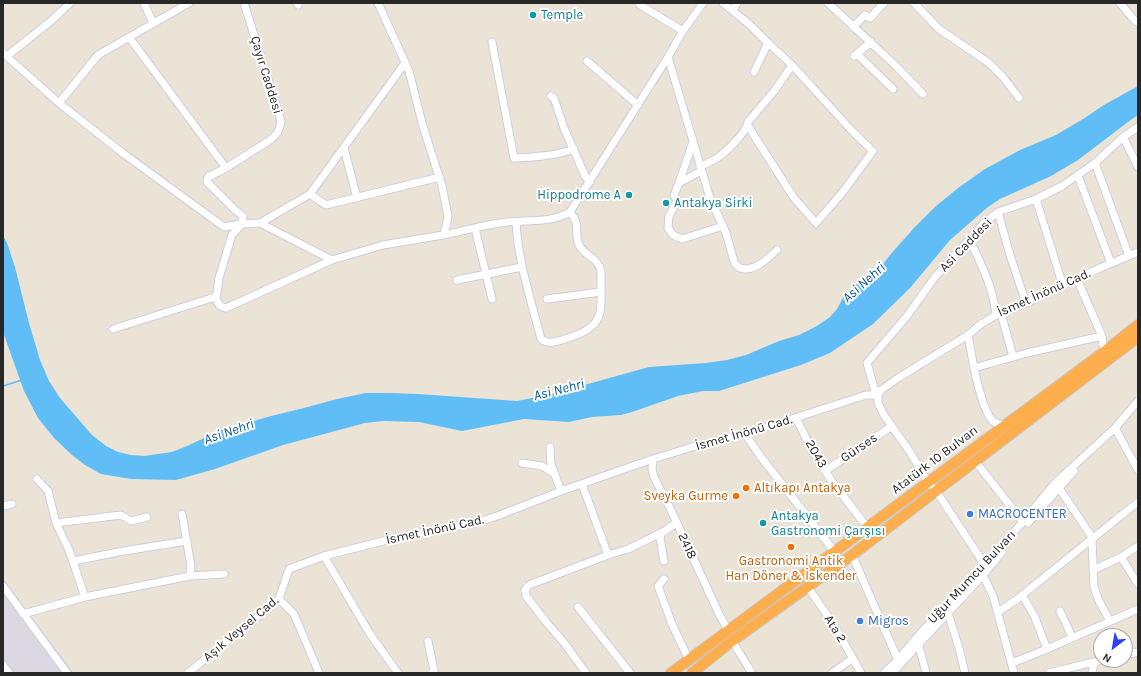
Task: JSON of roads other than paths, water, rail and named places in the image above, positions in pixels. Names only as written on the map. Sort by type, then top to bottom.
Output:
[{"type":"highway","name":"Atatürk 10 Bulvarı","points":[[671,673],[1104,352],[1138,325]]},
{"type":"highway","name":"Atatürk 10 Bulvarı","points":[[692,673],[732,641],[852,555],[1138,337]]},
{"type":"street","points":[[70,3],[51,21],[5,55],[59,103],[124,154],[224,227],[260,223],[310,194],[405,63]]},
{"type":"street","points":[[145,3],[153,23]]},
{"type":"street","points":[[59,103],[98,56],[189,3]]},
{"type":"street","name":"Çayır Caddesi","points":[[242,224],[243,216],[207,182],[208,177],[226,168],[277,135],[281,121],[244,3]]},
{"type":"street","points":[[378,3],[409,71],[422,123],[440,177],[448,216],[446,228],[443,234]]},
{"type":"street","points":[[242,224],[232,235],[215,297],[220,306],[226,308],[332,260],[383,245],[507,222],[546,220],[561,217],[570,212],[590,182],[683,31],[703,3]]},
{"type":"street","points":[[723,3],[750,24],[768,43],[792,64],[853,132],[873,151],[842,193],[816,223],[794,198],[748,126]]},
{"type":"street","points":[[733,10],[737,3]]},
{"type":"street","points":[[828,3],[871,42],[923,94]]},
{"type":"street","points":[[914,3],[939,29],[989,64],[1003,77],[1019,98]]},
{"type":"street","points":[[1120,3],[1136,22]]},
{"type":"street","points":[[853,27],[865,15],[870,18],[881,4]]},
{"type":"street","points":[[640,5],[683,31]]},
{"type":"street","points":[[129,37],[226,168]]},
{"type":"street","points":[[492,42],[514,158],[560,154],[574,149]]},
{"type":"street","points":[[871,42],[855,55],[893,89]]},
{"type":"street","points":[[754,72],[768,43]]},
{"type":"street","points":[[668,57],[710,198],[729,240],[733,258],[737,266],[742,269],[747,269],[760,264],[777,250]]},
{"type":"street","points":[[587,61],[638,105]]},
{"type":"street","points":[[679,183],[719,157],[744,133],[748,126],[748,122],[775,90],[792,64]]},
{"type":"street","points":[[551,96],[554,98],[564,128],[585,176],[590,182]]},
{"type":"street","name":"Asi Caddesi","points":[[877,395],[867,363],[907,316],[935,277],[982,224],[998,212],[1036,199],[1078,176],[1138,126]]},
{"type":"street","points":[[1123,137],[1138,167]]},
{"type":"street","points":[[693,142],[674,195],[677,202],[669,216],[668,228],[673,235],[682,238],[723,226]]},
{"type":"street","points":[[344,148],[357,198]]},
{"type":"street","points":[[1095,163],[1129,256]]},
{"type":"street","points":[[1078,176],[1111,263]]},
{"type":"street","points":[[310,194],[326,205],[440,177]]},
{"type":"street","points":[[1036,199],[1063,286]]},
{"type":"street","points":[[516,222],[522,267],[541,339],[544,342],[549,342],[564,339],[591,328],[600,316],[601,271],[599,264],[579,244],[577,238],[577,223],[570,212]]},
{"type":"street","points":[[998,212],[1026,303]]},
{"type":"street","points":[[260,223],[332,260]]},
{"type":"street","points":[[475,228],[492,299]]},
{"type":"street","points":[[969,239],[983,267],[1013,357]]},
{"type":"street","name":"İsmet İnönü Cad.","points":[[324,556],[391,539],[479,522],[653,459],[745,434],[866,395],[877,395],[881,390],[898,378],[968,335],[981,324],[998,314],[1026,303],[1138,252]]},
{"type":"street","points":[[457,280],[522,267]]},
{"type":"street","points":[[1077,279],[1102,336],[1104,352]]},
{"type":"street","points":[[547,299],[601,292]]},
{"type":"street","points":[[113,328],[215,297]]},
{"type":"street","points":[[968,335],[975,376],[987,412],[994,422],[1004,425]]},
{"type":"street","points":[[974,368],[1013,357],[1102,336]]},
{"type":"street","points":[[877,395],[878,403],[892,426],[928,482],[936,491],[979,556],[982,563],[981,572],[993,596],[1014,673]]},
{"type":"street","name":"Uğur Mumcu Bulvarı","points":[[884,673],[918,641],[947,610],[1023,522],[1097,444],[1115,428],[1138,401]]},
{"type":"street","name":"2043","points":[[796,418],[813,452],[825,471],[866,528]]},
{"type":"street","name":"Gürses","points":[[825,471],[892,426]]},
{"type":"street","points":[[1115,428],[1138,470]]},
{"type":"street","points":[[745,434],[834,552]]},
{"type":"street","points":[[550,447],[552,464],[562,491]]},
{"type":"street","name":"2418","points":[[653,459],[652,470],[654,477],[728,630]]},
{"type":"street","points":[[975,461],[1023,522]]},
{"type":"street","points":[[522,463],[542,466],[555,474]]},
{"type":"street","points":[[37,479],[48,491],[56,523],[73,561],[85,597]]},
{"type":"street","points":[[582,484],[608,555]]},
{"type":"street","points":[[1057,486],[1090,534],[1092,540],[1094,587],[1099,601],[1110,621]]},
{"type":"street","name":"Uğur Mumcu Bulvarı","points":[[981,572],[1001,552],[1057,486]]},
{"type":"street","points":[[998,612],[1092,540],[1138,502]]},
{"type":"street","points":[[3,506],[12,504]]},
{"type":"street","points":[[182,514],[191,566],[190,576]]},
{"type":"street","points":[[56,523],[121,515],[131,521],[147,517]]},
{"type":"street","points":[[586,673],[565,644],[526,596],[525,590],[529,585],[628,549],[661,533],[676,523]]},
{"type":"street","points":[[661,533],[660,538],[664,561]]},
{"type":"street","points":[[73,561],[124,550],[187,540]]},
{"type":"street","points":[[1093,570],[1121,557],[1138,546]]},
{"type":"street","points":[[852,555],[898,660]]},
{"type":"street","points":[[324,556],[370,634],[398,673]]},
{"type":"street","name":"Aşık Veysel Cad.","points":[[188,673],[279,599],[289,569],[324,556]]},
{"type":"street","points":[[1121,557],[1138,584]]},
{"type":"street","points":[[23,614],[85,597],[190,576],[224,574]]},
{"type":"street","points":[[664,579],[658,586],[672,624],[689,660]]},
{"type":"street","points":[[3,586],[67,673]]},
{"type":"street","name":"Ata 2","points":[[808,586],[834,625],[861,673]]},
{"type":"street","points":[[1022,595],[1034,615],[1047,649]]},
{"type":"street","points":[[279,599],[294,614],[319,673]]},
{"type":"street","points":[[578,607],[630,673]]},
{"type":"street","points":[[1012,663],[1138,609]]},
{"type":"street","points":[[947,610],[965,673]]},
{"type":"street","points":[[1060,611],[1072,637]]},
{"type":"street","points":[[428,641],[434,665],[434,671],[432,673]]},
{"type":"street","points":[[732,641],[752,673]]},
{"type":"street","points":[[918,641],[926,673]]},
{"type":"street","name":"Uğur Mumcu Bulvarı","points":[[892,673],[918,641]]},
{"type":"street","points":[[832,673],[853,658]]},
{"type":"street","points":[[1049,673],[1093,662]]},
{"type":"street","points":[[3,665],[9,673]]},
{"type":"water","name":"Asi Nehri","points":[[1138,86],[1138,115],[1078,160],[1051,176],[1000,199],[988,207],[950,240],[910,288],[873,324],[830,353],[801,365],[719,391],[703,391],[678,396],[621,415],[592,417],[569,422],[524,419],[462,431],[419,422],[383,421],[365,423],[283,445],[215,469],[176,480],[131,479],[101,474],[85,465],[54,438],[38,418],[24,391],[3,332],[3,236],[7,243],[15,267],[40,360],[49,381],[60,398],[92,435],[106,446],[118,452],[145,456],[172,452],[226,428],[337,399],[366,393],[418,394],[517,401],[552,394],[649,367],[727,360],[746,355],[779,341],[799,335],[817,326],[830,317],[837,309],[844,296],[854,286],[876,273],[913,229],[936,206],[958,188],[985,169],[1020,150],[1056,135]]},
{"type":"waterway","points":[[3,386],[22,380]]},
{"type":"place","name":"Temple","points":[[533,15]]},
{"type":"place","name":"Hippodrome A","points":[[629,195]]},
{"type":"place","name":"Antakya Sirki","points":[[666,203]]},
{"type":"place","name":"Altıkapı Antakya","points":[[746,488]]},
{"type":"place","name":"Sveyka Gurme","points":[[736,496]]},
{"type":"place","name":"MACROCENTER","points":[[970,514]]},
{"type":"place","name":"Antakya Gastronomi Çarşısı","points":[[763,523]]},
{"type":"place","name":"Gastronomi Antik Han Döner & İskender","points":[[791,547]]},
{"type":"place","name":"Migros","points":[[860,621]]}]
